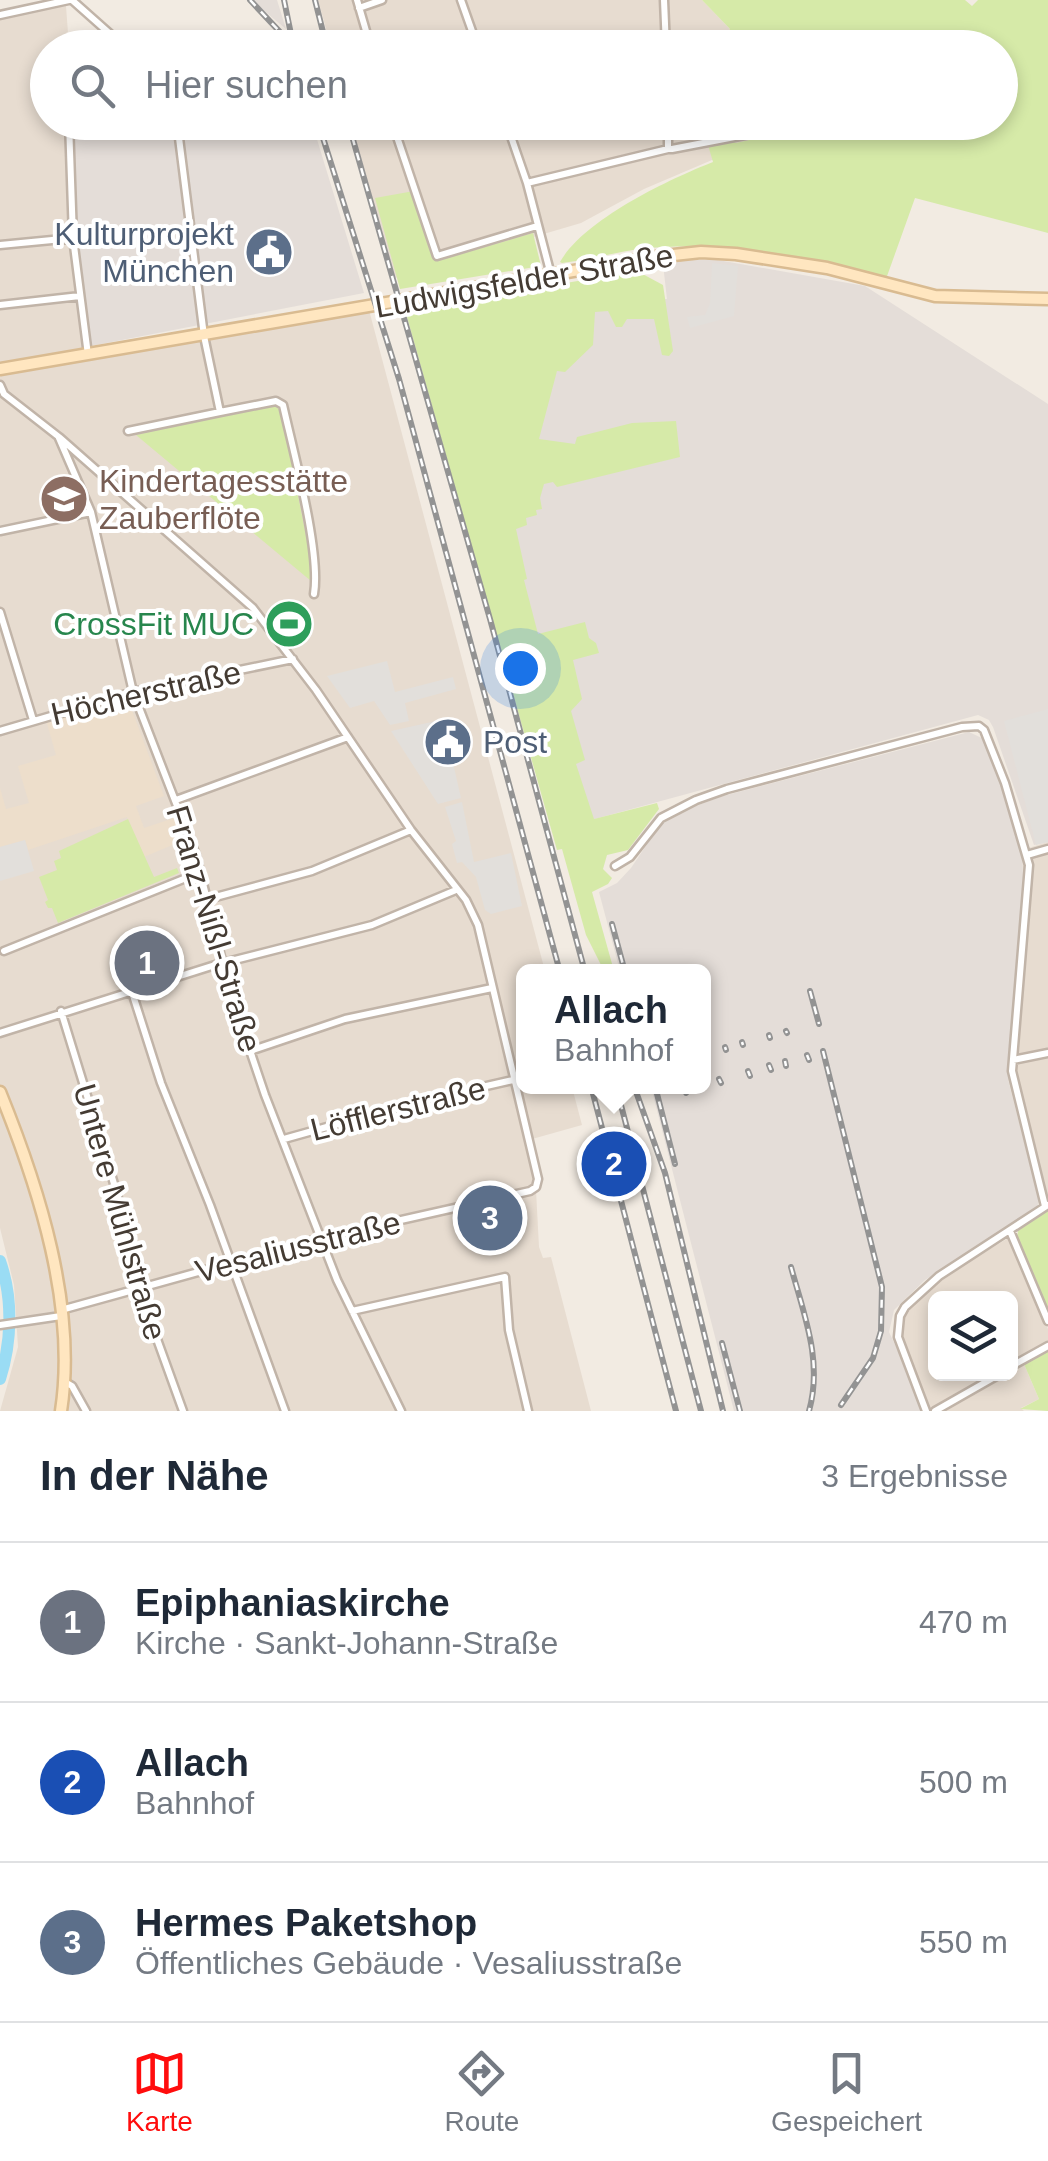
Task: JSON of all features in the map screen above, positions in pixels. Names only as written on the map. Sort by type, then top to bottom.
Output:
[{"type":"street","points":[[0,15],[70,0],[105,30]]},
{"type":"street","points":[[366,30],[358,4],[382,0]]},
{"type":"street","points":[[461,0],[472,30]]},
{"type":"street","points":[[664,0],[665,30]]},
{"type":"street","points":[[70,140],[73,238],[88,356]]},
{"type":"street","points":[[179,140],[204,336],[220,412]]},
{"type":"street","points":[[398,140],[437,256],[537,226]]},
{"type":"street","points":[[512,140],[551,276]]},
{"type":"street","points":[[668,140],[668,149]]},
{"type":"street","points":[[527,183],[712,140]]},
{"type":"street","points":[[0,245],[73,238]]},
{"type":"street","name":"Ludwigsfelder Straße","points":[[0,369],[666,256],[719,252],[827,268],[947,298],[1048,299]]},
{"type":"street","points":[[0,305],[80,296]]},
{"type":"street","points":[[0,385],[4,394],[239,594],[293,660],[411,830],[473,911],[513,1080]]},
{"type":"street","points":[[128,431],[271,401],[282,405],[312,545],[317,578],[314,594]]},
{"type":"street","name":"Franz-Nißl-Straße","points":[[59,437],[91,512],[133,692],[201,872],[222,963],[250,1050],[321,1238],[401,1411]]},
{"type":"street","points":[[0,531],[91,512]]},
{"type":"street","points":[[0,612],[33,720]]},
{"type":"street","name":"Höcherstraße","points":[[0,731],[133,692],[293,660]]},
{"type":"street","points":[[615,866],[630,857],[660,818],[727,789],[962,727],[979,726],[992,743],[1028,855],[1013,1082],[1047,1206],[929,1283],[900,1316],[898,1336],[926,1411]]},
{"type":"street","points":[[176,800],[348,737]]},
{"type":"street","points":[[208,898],[312,871],[411,830]]},
{"type":"street","points":[[1028,855],[1048,849]]},
{"type":"street","points":[[4,951],[201,872]]},
{"type":"street","points":[[0,1032],[130,989],[372,925],[456,890]]},
{"type":"street","points":[[250,1050],[345,1019],[492,988]]},
{"type":"street","points":[[130,989],[160,1083],[285,1411]]},
{"type":"street","name":"Untere Mühlstraße","points":[[61,1012],[160,1352],[183,1411]]},
{"type":"street","points":[[1014,1060],[1048,1053]]},
{"type":"street","name":"Löfflerstraße","points":[[284,1139],[513,1080]]},
{"type":"street","name":"Vesaliusstraße","points":[[513,1080],[516,1092]]},
{"type":"street","points":[[0,1092],[22,1145],[45,1224],[61,1313],[66,1382],[61,1411]]},
{"type":"street","name":"Vesaliusstraße","points":[[1,1325],[61,1313],[321,1238],[536,1187],[538,1179],[517,1094]]},
{"type":"street","points":[[1010,1231],[1048,1322]]},
{"type":"street","points":[[352,1310],[505,1277],[510,1330],[528,1411]]},
{"type":"street","points":[[1018,1363],[1048,1346]]},
{"type":"street","points":[[935,1411],[988,1381]]},
{"type":"street","points":[[66,1382],[86,1411]]},
{"type":"shaded area","points":[[251,0],[277,0],[286,29]]},
{"type":"shaded area","points":[[318,0],[702,0],[730,29],[729,30],[326,30]]},
{"type":"shaded area","points":[[66,6],[68,30],[30,30],[30,140],[73,140],[76,237],[93,357],[369,310],[543,964],[516,964],[516,1094],[574,1094],[582,1125],[525,1141],[536,1190],[539,1247],[543,1258],[551,1257],[591,1411],[0,1411],[18,1347],[14,1285],[0,1228],[0,17]]},
{"type":"shaded area","points":[[73,140],[317,140],[364,293],[91,346],[76,237]]},
{"type":"shaded area","points":[[356,140],[784,140],[712,160],[644,189],[581,223],[395,278]]},
{"type":"shaded area","points":[[718,260],[865,286],[1048,404],[1048,842],[1034,845],[993,727],[978,715],[591,820],[505,527],[558,367],[588,304],[667,299],[663,264]]},
{"type":"shaded area","points":[[712,263],[738,266],[734,316],[690,328],[687,317],[705,315],[710,303]]},
{"type":"shaded area","points":[[387,661],[395,692],[453,677],[456,689],[405,703],[409,721],[390,725],[374,701],[350,708],[327,676]]},
{"type":"shaded area","points":[[127,697],[164,796],[136,806],[144,828],[174,818],[182,841],[144,857],[127,817],[28,850],[25,840],[0,847],[0,788],[6,809],[29,803],[18,766],[56,755],[46,720]]},
{"type":"shaded area","points":[[1048,709],[1048,842],[1036,845],[1004,721]]},
{"type":"shaded area","points":[[436,721],[446,764],[453,763],[461,798],[438,804],[391,731]]},
{"type":"shaded area","points":[[969,732],[986,740],[1022,850],[1008,1079],[1039,1201],[1036,1210],[925,1280],[894,1310],[889,1332],[922,1411],[734,1411],[653,1094],[711,1094],[711,964],[618,964],[599,892],[617,883],[631,868],[660,825],[685,810],[723,796]]},
{"type":"shaded area","points":[[462,802],[474,862],[511,853],[522,906],[491,914],[485,910],[476,877],[462,862],[457,863],[452,844],[456,841],[445,807]]},
{"type":"shaded area","points":[[25,840],[34,871],[0,881],[0,847]]},
{"type":"shaded area","points":[[1048,842],[1048,1207],[1043,1210],[1008,1079],[1022,850]]},
{"type":"shaded area","points":[[1010,1237],[1048,1329],[1048,1350],[1024,1364],[1039,1399],[1021,1408],[1024,1411],[930,1411],[902,1338],[905,1314],[937,1281]]},
{"type":"green space","points":[[702,0],[965,0],[972,6],[978,0],[1048,0],[1048,233],[915,198],[886,279],[797,258],[708,247],[647,248],[560,262],[572,246],[607,217],[651,190],[713,162],[708,145],[726,140],[1018,140],[1018,30],[730,29]]},
{"type":"green space","points":[[414,191],[433,255],[440,260],[533,233],[541,266],[400,289],[375,198]]},
{"type":"green space","points":[[637,271],[663,285],[673,351],[669,356],[662,355],[654,319],[627,319],[622,327],[616,327],[608,311],[595,312],[593,345],[565,372],[557,371],[539,439],[575,444],[577,437],[632,423],[676,421],[680,457],[557,487],[553,482],[544,484],[542,509],[526,518],[527,525],[516,529],[538,634],[585,622],[599,653],[573,660],[582,699],[571,711],[585,760],[576,764],[594,819],[657,803],[659,809],[628,850],[607,855],[603,869],[612,878],[592,892],[612,964],[600,964],[586,935],[562,849],[557,850],[405,310]]},
{"type":"green space","points":[[271,404],[281,410],[313,571],[311,581],[136,435]]},
{"type":"green space","points":[[128,819],[154,877],[177,868],[179,873],[58,923],[45,902],[48,900],[39,877],[57,870],[54,861],[61,858],[59,851]]},
{"type":"green space","points":[[1048,1209],[1048,1321],[1038,1284],[1017,1237],[1018,1231]]},
{"type":"green space","points":[[1048,1350],[1048,1411],[1020,1409],[1039,1399],[1024,1364]]},
{"type":"waterway","points":[[0,1261],[9,1320],[0,1379]]},
{"type":"railway","points":[[250,0],[278,30]]},
{"type":"railway","points":[[284,0],[290,30]]},
{"type":"railway","points":[[315,0],[322,30]]},
{"type":"railway","points":[[324,140],[399,379],[558,964]]},
{"type":"railway","points":[[353,140],[490,619],[583,964]]},
{"type":"railway","points":[[612,924],[623,964]]},
{"type":"railway","points":[[810,991],[819,1024]]},
{"type":"railway","points":[[823,1051],[882,1287],[881,1331],[873,1358],[841,1405]]},
{"type":"railway","points":[[807,1055],[809,1060]]},
{"type":"railway","points":[[785,1061],[786,1066]]},
{"type":"railway","points":[[769,1065],[771,1070]]},
{"type":"railway","points":[[748,1071],[750,1076]]},
{"type":"railway","points":[[719,1079],[721,1083]]},
{"type":"railway","points":[[593,1094],[676,1411]]},
{"type":"railway","points":[[618,1094],[701,1411]]},
{"type":"railway","points":[[637,1094],[665,1173],[723,1411]]},
{"type":"railway","points":[[657,1094],[675,1164]]},
{"type":"railway","points":[[791,1267],[813,1356],[809,1411]]},
{"type":"railway","points":[[722,1343],[740,1411]]},
{"type":"place","name":"Kulturprojekt München","points":[[269,252]]},
{"type":"place","name":"Kindertagesstätte Zauberflöte","points":[[64,499]]},
{"type":"place","name":"CrossFit MUC","points":[[289,624]]},
{"type":"place","name":"Post","points":[[448,742]]},
{"type":"place","name":"Epiphaniaskirche","points":[[147,963]]},
{"type":"place","name":"Allach","points":[[614,1164]]},
{"type":"place","name":"Hermes Paketshop","points":[[490,1218]]}]
